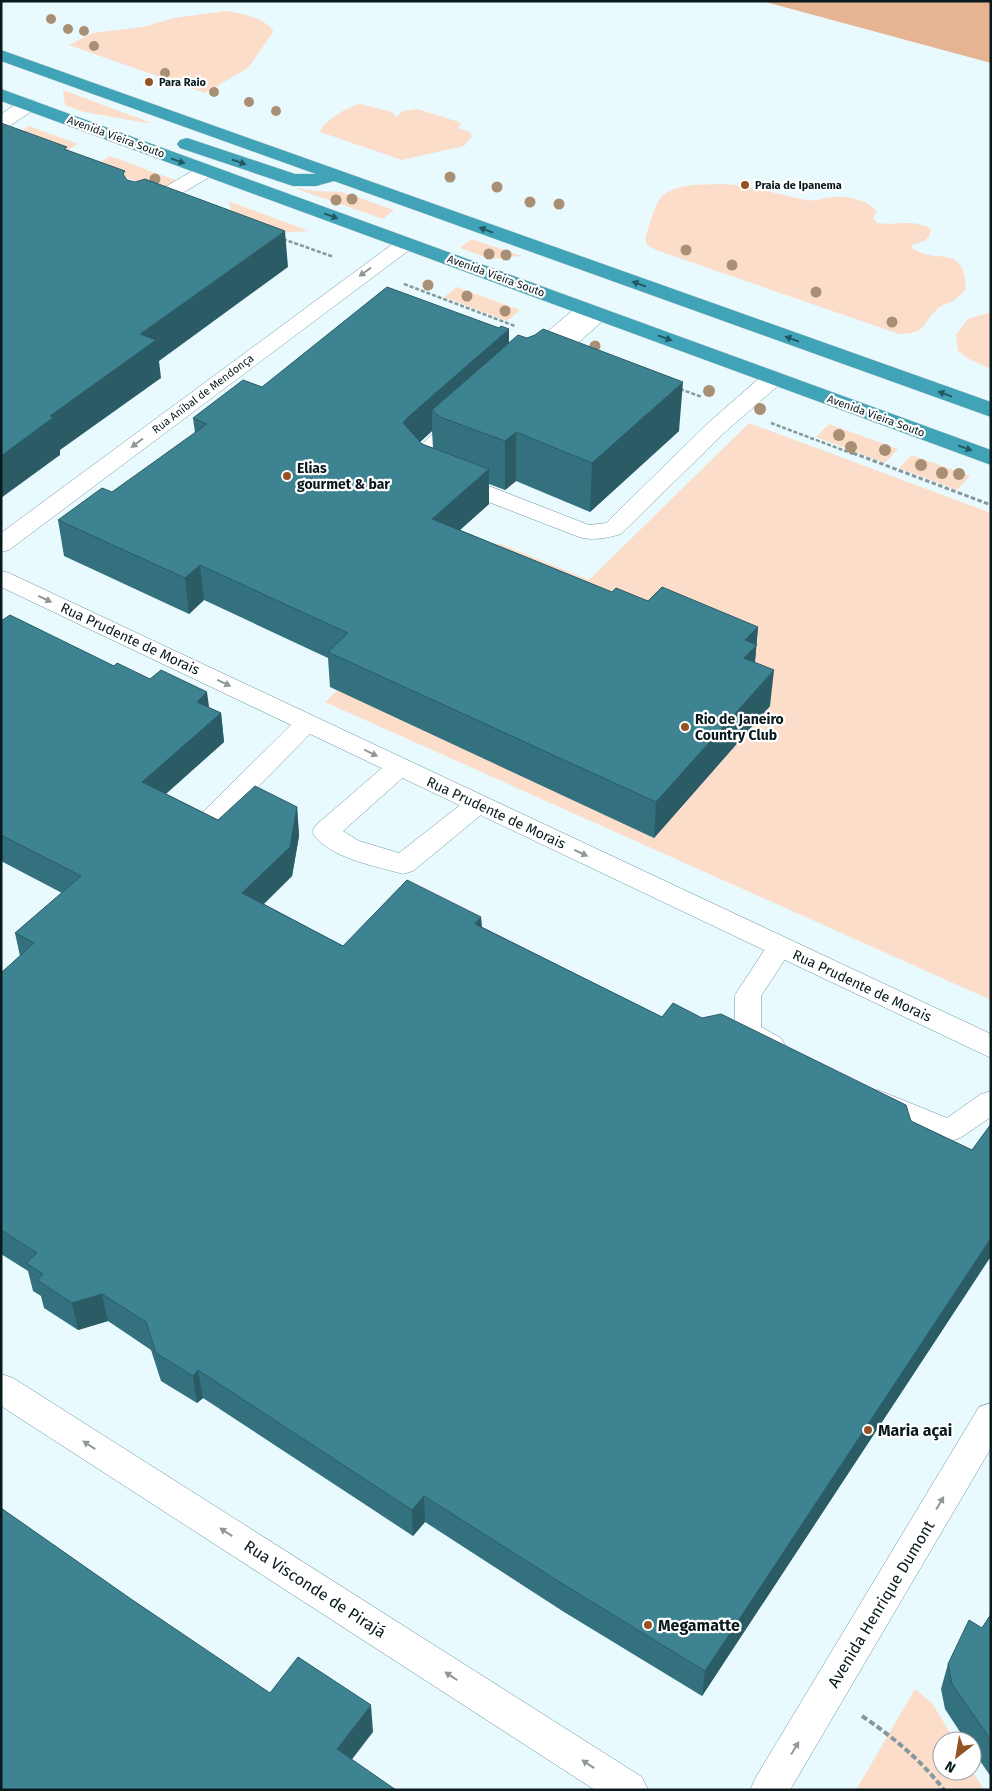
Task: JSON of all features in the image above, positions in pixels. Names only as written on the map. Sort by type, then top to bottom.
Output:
[{"type":"highway","points":[[1,55],[991,410]]},
{"type":"highway","name":"Avenida Vieira Souto","points":[[1,95],[991,458]]},
{"type":"highway","points":[[91,128],[120,126],[146,130],[293,180],[323,179],[333,174]]},
{"type":"street","points":[[1,122],[28,105]]},
{"type":"street","points":[[139,210],[206,171]]},
{"type":"street","name":"Rua Aníbal de Mendonça","points":[[1,545],[405,244]]},
{"type":"street","points":[[518,377],[550,339],[593,312]]},
{"type":"street","points":[[474,408],[417,459],[432,472],[587,532],[613,529],[736,410],[772,378]]},
{"type":"street","name":"Rua Prudente de Morais","points":[[1,578],[991,1047]]},
{"type":"street","points":[[399,767],[368,792],[325,832],[349,848],[403,864],[478,804]]},
{"type":"street","name":"Rua Visconde de Pirajá","points":[[1,1388],[629,1790]]},
{"type":"street","name":"Avenida Henrique Dumont","points":[[769,1790],[828,1694],[991,1417]]},
{"type":"lane","points":[[518,377],[593,312]]},
{"type":"lane","points":[[213,817],[307,723]]},
{"type":"lane","points":[[780,947],[748,995],[748,1032],[792,1056]]},
{"type":"lane","points":[[860,1092],[901,1112],[950,1130],[991,1101]]},
{"type":"path","points":[[396,281],[550,339]]},
{"type":"path","points":[[673,386],[991,506]]},
{"type":"path","points":[[828,1694],[889,1733],[930,1770],[944,1790]]},
{"type":"shaded area","points":[[762,1],[991,1],[991,63]]},
{"type":"shaded area","points":[[225,11],[244,14],[257,19],[273,30],[248,68],[205,93],[69,45],[93,33],[143,27],[174,18]]},
{"type":"shaded area","points":[[63,90],[149,122],[84,112],[65,105]]},
{"type":"shaded area","points":[[360,104],[392,112],[396,117],[403,111],[417,109],[459,122],[461,123],[458,128],[470,132],[472,136],[464,146],[402,160],[320,132],[326,123],[337,115]]},
{"type":"shaded area","points":[[29,126],[78,144],[62,154],[14,136]]},
{"type":"shaded area","points":[[110,156],[178,181],[163,191],[95,166]]},
{"type":"shaded area","points":[[722,184],[744,186],[811,200],[834,197],[851,198],[868,204],[873,208],[877,212],[873,218],[877,223],[911,223],[931,229],[929,236],[925,240],[912,245],[912,248],[921,253],[948,257],[955,260],[960,265],[964,274],[966,289],[951,302],[941,306],[934,312],[921,329],[899,334],[656,250],[647,245],[645,239],[651,220],[658,202],[663,196],[670,191],[687,186]]},
{"type":"shaded area","points":[[298,188],[342,192],[394,210],[383,219]]},
{"type":"shaded area","points":[[229,201],[309,231],[274,233],[233,218]]},
{"type":"shaded area","points":[[471,239],[522,256],[490,259],[460,248]]},
{"type":"shaded area","points":[[457,287],[520,310],[507,321],[444,297]]},
{"type":"shaded area","points":[[991,312],[991,369],[969,359],[958,351],[956,335],[968,319]]},
{"type":"shaded area","name":"Rio de Janeiro Country Club","points":[[749,423],[991,513],[991,1000],[325,702],[498,543],[589,580]]},
{"type":"shaded area","points":[[829,424],[898,449],[885,463],[816,437]]},
{"type":"shaded area","points":[[912,455],[970,476],[957,490],[899,468]]},
{"type":"shaded area","points":[[915,1689],[932,1703],[949,1731],[932,1731],[932,1781],[979,1781],[984,1790],[856,1790]]},
{"type":"building","points":[[1,123],[67,147],[64,149],[125,171],[123,174],[127,180],[135,182],[145,179],[285,231],[140,334],[156,340],[50,416],[54,417],[1,456]]},
{"type":"building","points":[[387,287],[499,328],[501,326],[509,329],[403,423],[422,444],[489,469],[432,519],[612,592],[616,588],[648,601],[662,587],[758,627],[745,640],[757,645],[744,658],[774,670],[656,802],[328,652],[348,633],[200,565],[185,578],[58,520],[102,488],[112,492],[207,424],[193,418],[243,380],[262,387]]},
{"type":"building","points":[[543,329],[683,382],[592,463],[516,432],[505,441],[440,417],[432,410],[518,335],[527,338]]},
{"type":"building","points":[[10,615],[114,666],[117,663],[150,679],[161,670],[207,692],[197,702],[221,713],[142,782],[218,820],[255,786],[297,807],[290,847],[242,893],[343,946],[407,880],[481,917],[475,924],[662,1017],[673,1003],[702,1018],[721,1014],[906,1105],[911,1121],[972,1150],[991,1124],[991,1238],[705,1671],[424,1496],[412,1510],[198,1370],[193,1376],[156,1353],[146,1322],[102,1294],[72,1303],[37,1280],[43,1274],[26,1263],[37,1253],[1,1230],[1,973],[34,943],[15,933],[81,876],[1,835],[1,621]]},
{"type":"building","points":[[1,1508],[270,1693],[298,1657],[371,1705],[337,1749],[396,1790],[1,1790]]},
{"type":"building","points":[[991,1614],[991,1740],[952,1684],[948,1664],[969,1620],[982,1628]]},
{"type":"place","name":"Para Raio","points":[[149,82]]},
{"type":"place","name":"Praia de Ipanema","points":[[745,185]]},
{"type":"place","name":"Elias gourmet & bar","points":[[287,476]]},
{"type":"place","name":"Rio de Janeiro Country Club","points":[[685,727]]},
{"type":"place","name":"Maria açai","points":[[868,1430]]},
{"type":"place","name":"Megamatte","points":[[648,1625]]}]
